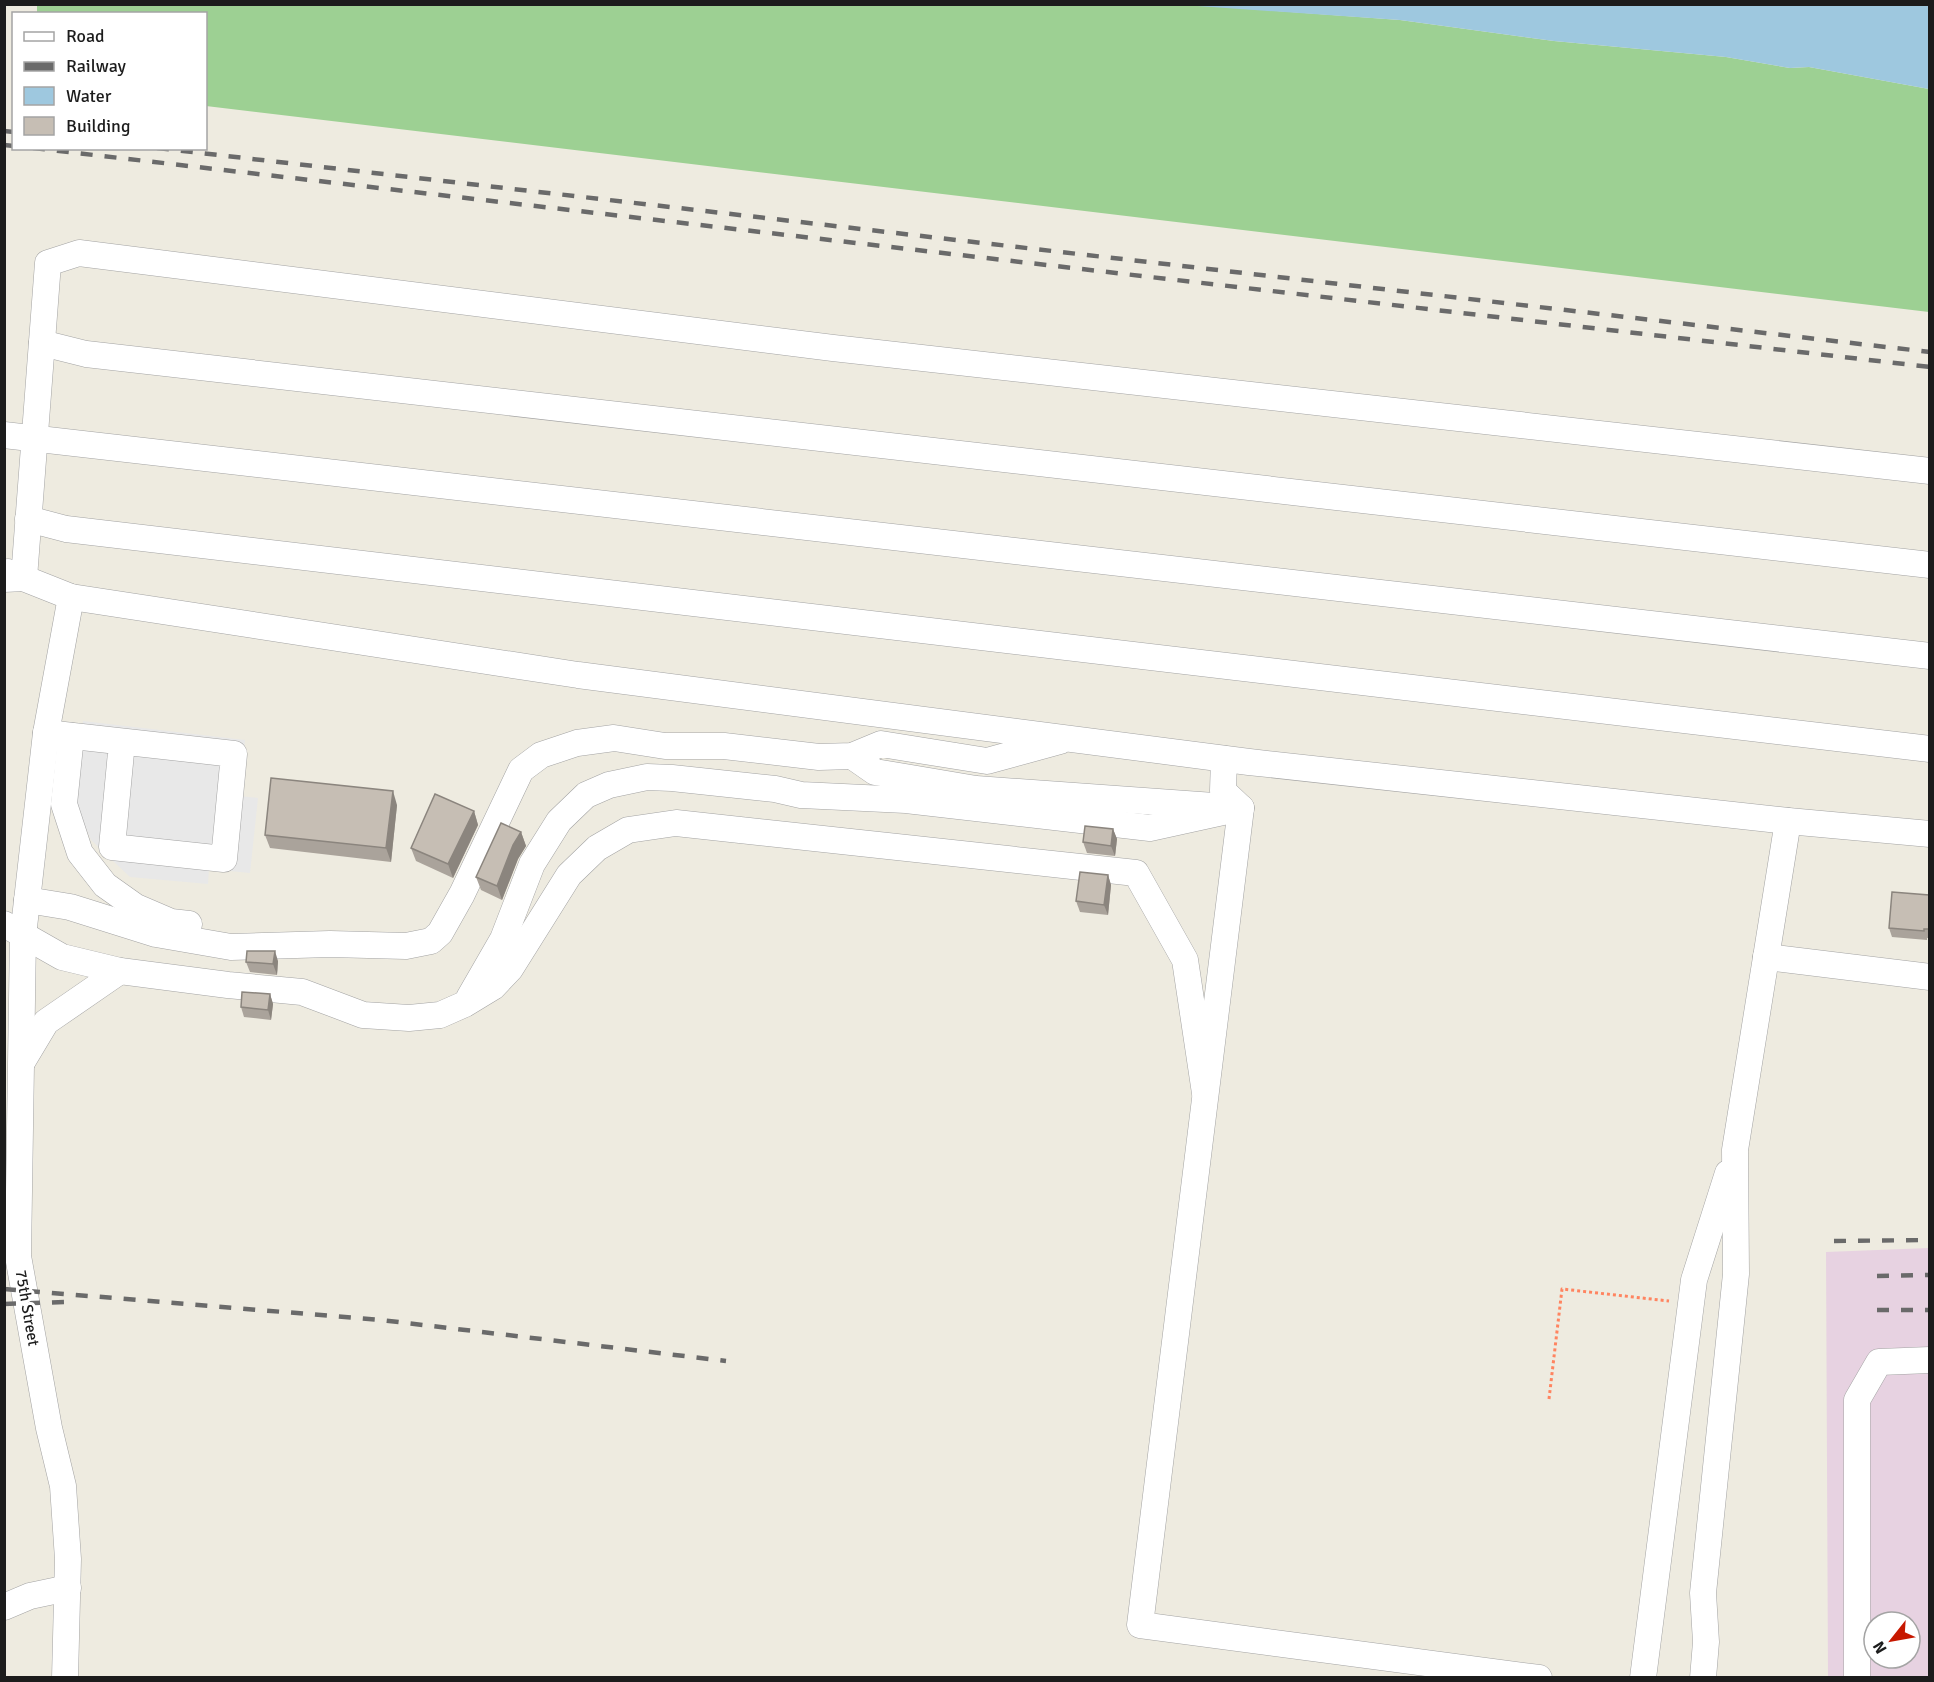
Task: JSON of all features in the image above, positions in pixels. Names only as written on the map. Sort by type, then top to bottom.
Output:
[{"type":"street","points":[[1929,471],[833,348],[79,253],[48,263],[28,519],[11,576],[70,597],[578,675],[1224,759],[1788,821],[1929,834]]},
{"type":"street","points":[[42,343],[86,354],[1929,565]]},
{"type":"street","points":[[4,435],[1929,656]]},
{"type":"street","points":[[28,519],[66,529],[1929,749]]},
{"type":"street","name":"75th Street","points":[[65,1677],[68,1558],[63,1486],[45,1407],[18,1256],[21,1062],[14,930],[27,900],[46,733],[70,597]]},
{"type":"street","points":[[46,733],[234,754],[224,859],[112,847],[122,742]]},
{"type":"street","points":[[71,736],[64,804],[80,853],[105,885],[136,907],[171,921],[330,944]]},
{"type":"street","points":[[27,900],[70,907],[156,934],[231,947],[330,944],[406,946],[431,941],[440,933],[462,894],[521,770],[541,755],[577,743],[614,738],[665,746],[724,746],[819,757],[852,756],[881,744],[987,761],[1070,739]]},
{"type":"street","points":[[852,756],[875,772],[976,789],[1240,808]]},
{"type":"street","points":[[1224,759],[1223,791],[1240,808]]},
{"type":"street","points":[[465,1004],[503,939],[532,864],[559,821],[586,795],[609,785],[647,777],[672,778],[775,789],[801,795],[906,800],[1150,828],[1240,808]]},
{"type":"street","points":[[1240,808],[1140,1625],[1539,1677]]},
{"type":"street","points":[[1643,1677],[1694,1280],[1735,1150],[1788,821]]},
{"type":"street","points":[[14,930],[62,957],[120,971],[228,986],[302,992],[363,1015],[409,1018],[440,1014],[465,1004],[493,987],[510,969],[569,875],[597,848],[628,830],[676,824],[1136,873],[1185,960],[1206,1093]]},
{"type":"street","points":[[1766,957],[1929,977]]},
{"type":"street","points":[[21,1062],[46,1022],[120,971]]},
{"type":"street","points":[[1703,1677],[1706,1642],[1703,1593],[1736,1274],[1735,1150]]},
{"type":"street","points":[[1857,1677],[1857,1400],[1879,1362],[1929,1360]]},
{"type":"street","points":[[4,1606],[30,1596],[68,1588]]},
{"type":"path","points":[[1549,1400],[1562,1289],[1670,1301],[1692,1294]]},
{"type":"shaded area","points":[[83,721],[245,740],[240,796],[258,798],[250,873],[209,869],[208,884],[130,877],[91,840],[74,800]]},
{"type":"shaded area","points":[[1929,1248],[1929,1677],[1828,1677],[1826,1252]]},
{"type":"green space","points":[[37,4],[1183,4],[1400,20],[1554,41],[1726,57],[1790,68],[1809,67],[1929,89],[1929,312],[207,106],[207,12],[37,12]]},
{"type":"water","points":[[1183,5],[1929,5],[1929,89],[1809,67],[1790,68],[1726,57],[1554,41],[1400,20]]},
{"type":"building","points":[[271,778],[393,791],[386,848],[265,835]]},
{"type":"building","points":[[435,794],[474,811],[448,864],[411,848]]},
{"type":"building","points":[[501,823],[521,832],[513,845],[497,886],[476,877]]},
{"type":"building","points":[[1085,826],[1113,829],[1111,846],[1083,842]]},
{"type":"building","points":[[1080,872],[1108,875],[1104,905],[1076,901]]},
{"type":"building","points":[[1892,892],[1929,895],[1929,929],[1924,929],[1924,931],[1889,928]]},
{"type":"building","points":[[247,951],[275,951],[273,964],[246,962]]},
{"type":"building","points":[[242,992],[270,994],[268,1010],[241,1007]]},
{"type":"railway","points":[[4,131],[12,132]]},
{"type":"railway","points":[[4,145],[12,146]]},
{"type":"railway","points":[[50,150],[1930,367]]},
{"type":"railway","points":[[174,150],[1930,352]]},
{"type":"railway","points":[[1834,1241],[1930,1240]]},
{"type":"railway","points":[[1877,1276],[1930,1275]]},
{"type":"railway","points":[[4,1289],[381,1320],[726,1361]]},
{"type":"railway","points":[[4,1304],[67,1302]]},
{"type":"railway","points":[[1877,1310],[1930,1310]]}]
